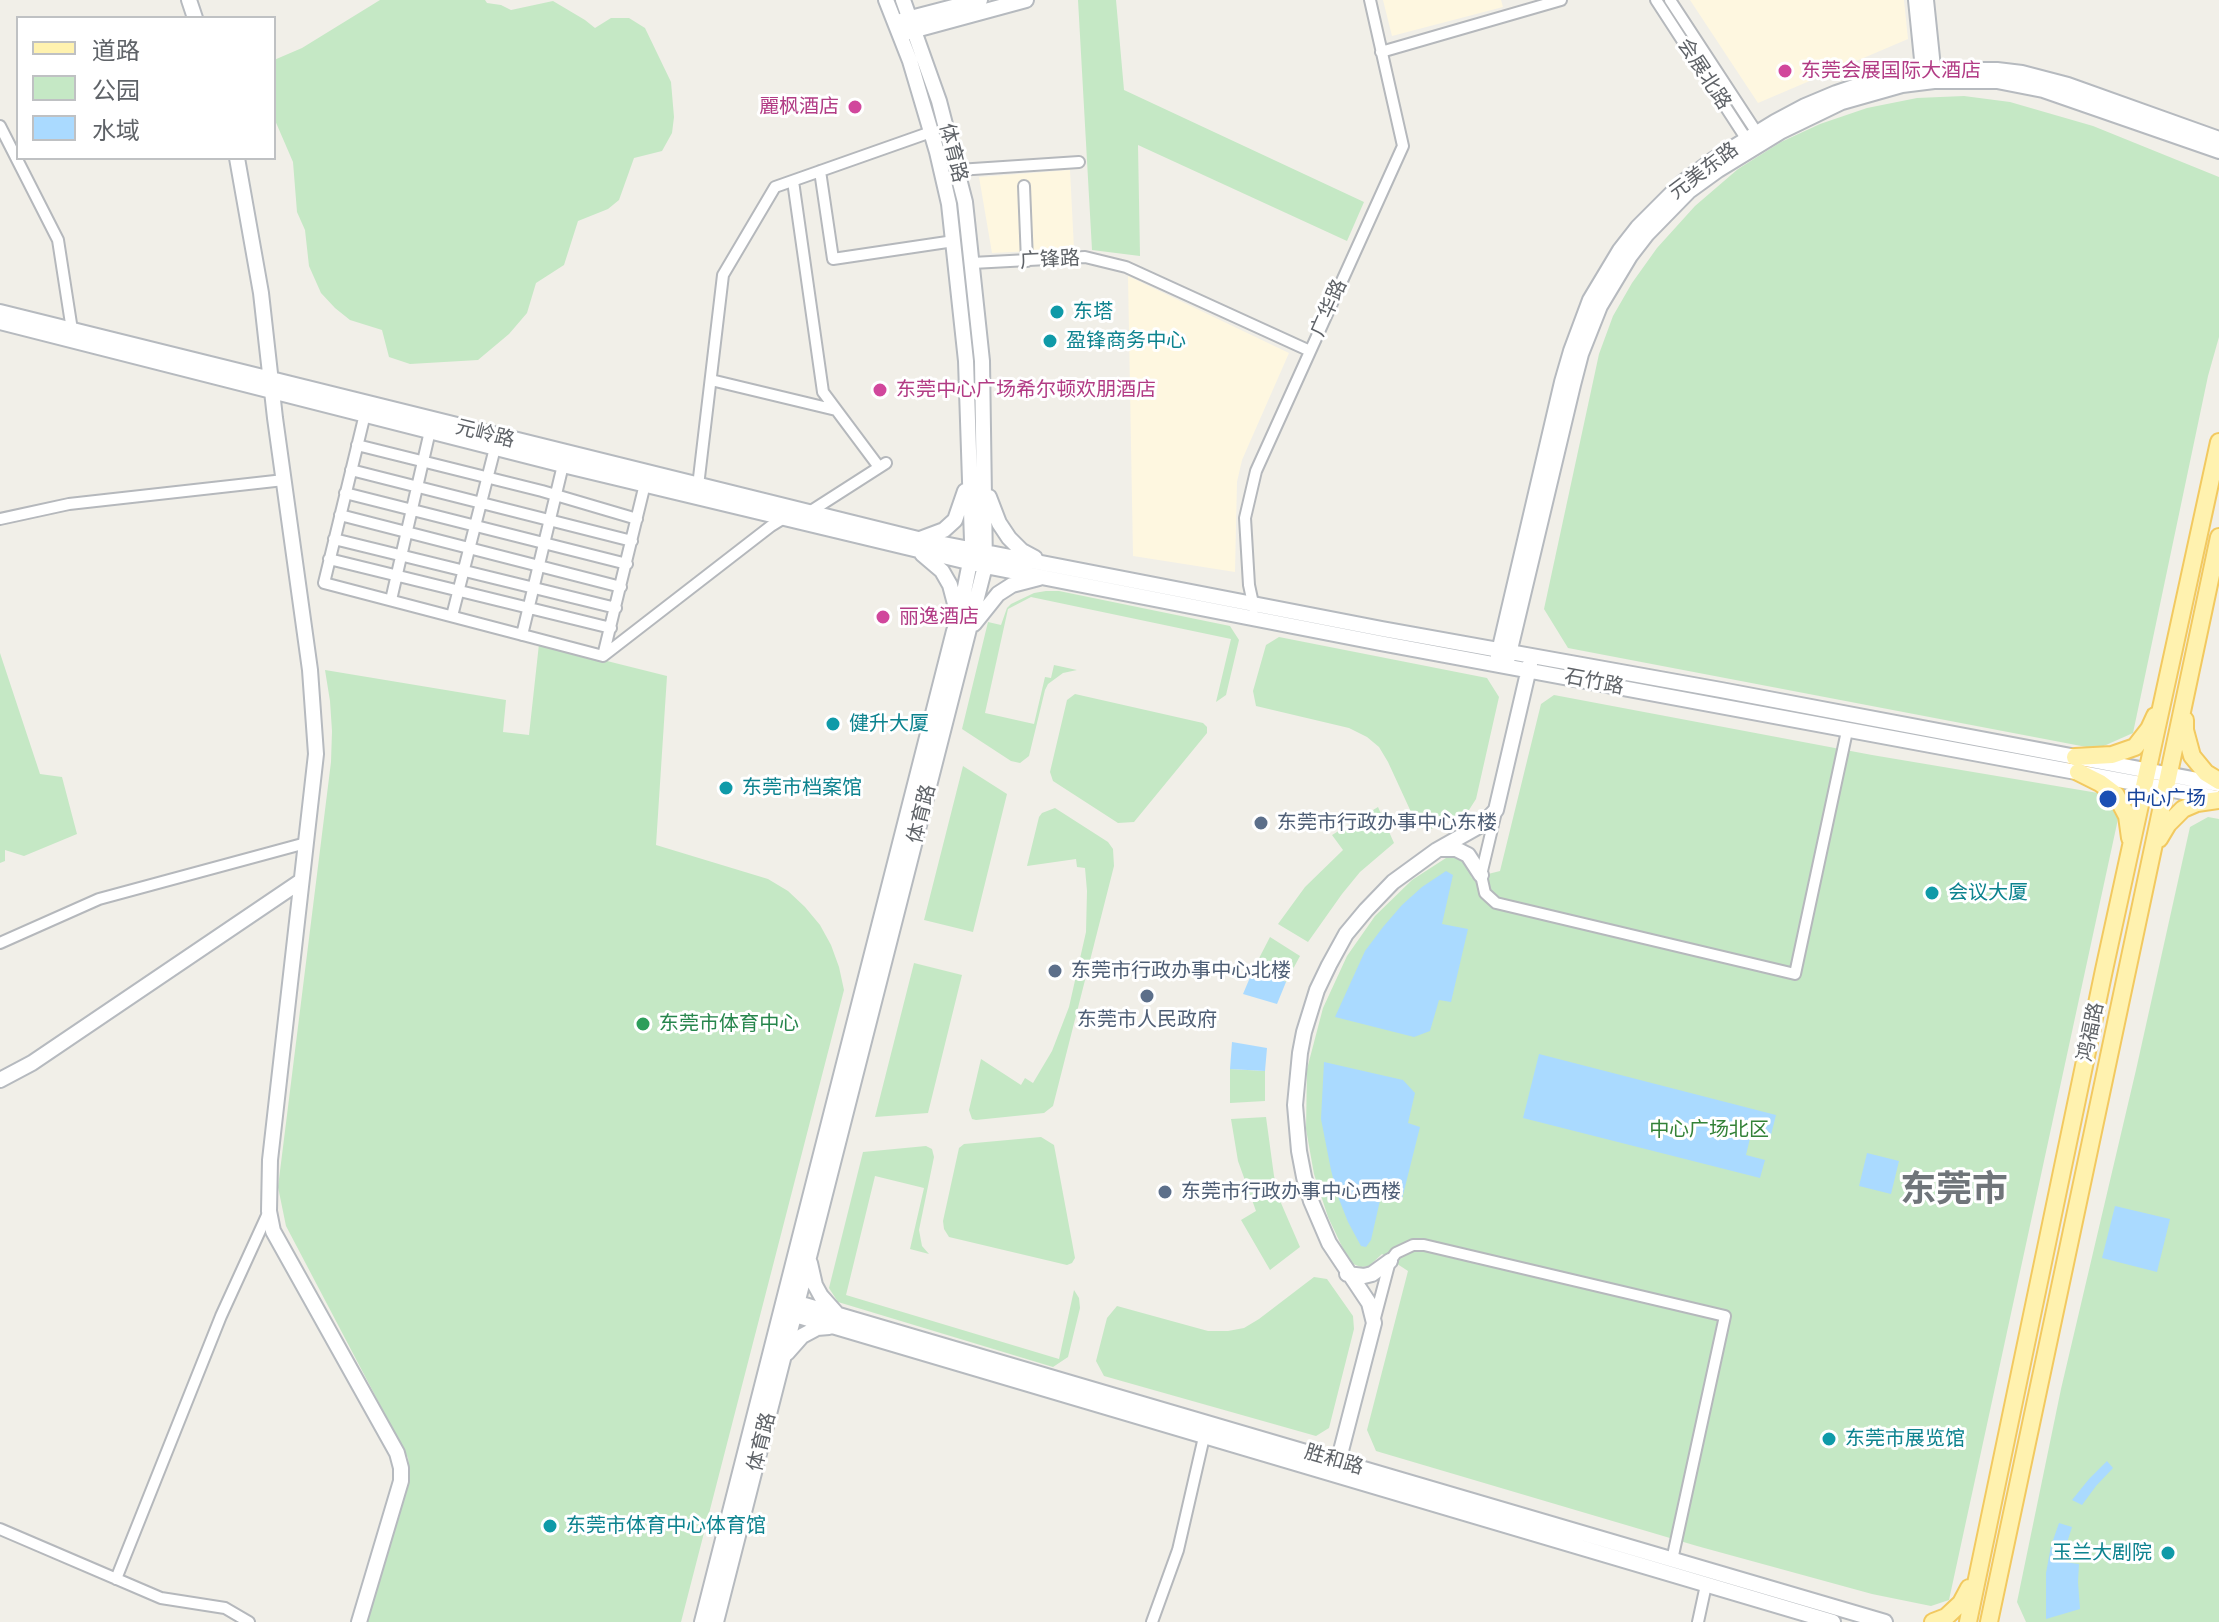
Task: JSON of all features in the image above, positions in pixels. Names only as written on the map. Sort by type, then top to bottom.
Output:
[{"type":"main road","name":"鸿福路","points":[[1968,1622],[2104,970],[2219,442]]},
{"type":"main road","name":"鸿福路","points":[[1989,1622],[2219,537]]},
{"type":"main road","points":[[2076,765],[2135,747],[2149,729],[2166,692]]},
{"type":"main road","points":[[2186,696],[2185,730],[2192,756],[2206,773],[2219,782]]},
{"type":"main road","points":[[2076,765],[2116,795],[2127,816],[2132,848]]},
{"type":"main road","points":[[2152,850],[2168,824],[2183,809],[2197,803],[2219,800]]},
{"type":"main road","points":[[1933,1622],[1946,1617],[1961,1603],[1979,1568]]},
{"type":"main road","points":[[2000,1570],[1998,1598],[2001,1622]]},
{"type":"street","name":"体育路","points":[[716,1622],[782,1364],[789,1307],[811,1249],[978,558],[977,471],[982,361],[965,202],[939,101],[905,26],[886,0]]},
{"type":"street","name":"体育路","points":[[903,0],[905,26],[949,204],[977,471]]},
{"type":"street","points":[[905,26],[980,0]]},
{"type":"street","points":[[905,26],[1026,0]]},
{"type":"street","name":"广华路","points":[[1255,618],[1249,585],[1246,527],[1248,500],[1256,471],[1403,146],[1370,0]]},
{"type":"street","points":[[1381,52],[1561,0]]},
{"type":"street","name":"会展北路","points":[[1656,0],[1755,141]]},
{"type":"street","name":"会展北路","points":[[1670,0],[1755,141]]},
{"type":"street","points":[[1916,0],[1929,76]]},
{"type":"street","points":[[1926,0],[1929,76]]},
{"type":"street","name":"元美东路","points":[[1503,658],[1562,382],[1590,300],[1620,250],[1658,206],[1713,160],[1755,141],[1805,106],[1868,82],[1997,70],[2068,85],[2219,139]]},
{"type":"street","name":"元美东路","points":[[1929,76],[1997,81],[2043,90],[2219,151]]},
{"type":"street","points":[[0,126],[16,157]]},
{"type":"street","points":[[698,486],[723,275],[775,187],[931,132]]},
{"type":"street","points":[[17,160],[58,240],[72,330]]},
{"type":"street","points":[[237,160],[261,293],[315,720],[316,754],[270,1160],[269,1211],[273,1231],[393,1445],[401,1468],[401,1481],[356,1621]]},
{"type":"street","points":[[958,170],[1079,162]]},
{"type":"street","points":[[820,171],[833,259],[954,241]]},
{"type":"street","points":[[793,181],[823,392],[883,465],[808,513]]},
{"type":"street","points":[[1024,186],[1027,261]]},
{"type":"street","name":"广锋路","points":[[972,263],[1085,257],[1126,267],[1310,351]]},
{"type":"street","name":"元岭路","points":[[0,312],[495,448],[784,518],[978,558]]},
{"type":"street","name":"元岭路","points":[[0,322],[698,486],[808,513],[916,545]]},
{"type":"street","points":[[711,380],[836,410]]},
{"type":"street","points":[[365,414],[324,583],[603,656]]},
{"type":"street","points":[[391,600],[430,431]]},
{"type":"street","points":[[357,445],[637,519]]},
{"type":"street","points":[[452,616],[495,448]]},
{"type":"street","points":[[522,635],[563,465]]},
{"type":"street","points":[[351,470],[632,541]]},
{"type":"street","points":[[961,632],[950,585],[942,571],[916,545],[944,530],[955,520],[977,471]]},
{"type":"street","points":[[961,632],[998,594],[1046,570],[1009,538],[999,523],[977,471]]},
{"type":"street","points":[[0,519],[69,504],[284,480]]},
{"type":"street","points":[[603,656],[645,484]]},
{"type":"street","points":[[345,493],[627,564]]},
{"type":"street","points":[[340,515],[621,587]]},
{"type":"street","points":[[603,656],[784,518]]},
{"type":"street","points":[[334,539],[616,608]]},
{"type":"street","name":"石竹路","points":[[978,558],[1253,603],[1503,658]]},
{"type":"street","points":[[329,559],[611,628]]},
{"type":"street","name":"石竹路","points":[[1046,570],[1255,618],[1503,658],[2147,778],[2219,782]]},
{"type":"street","name":"体育路","points":[[702,1622],[789,1307],[961,632]]},
{"type":"street","points":[[1481,875],[1530,663]]},
{"type":"street","name":"石竹路","points":[[1530,663],[1847,731],[2076,765]]},
{"type":"street","points":[[1437,850],[1463,851],[1475,862],[1485,893],[1496,903],[1795,974],[1847,731]]},
{"type":"street","name":"石竹路","points":[[2167,781],[2219,800]]},
{"type":"street","points":[[1374,1323],[1369,1303],[1329,1243],[1311,1201],[1299,1151],[1295,1105],[1304,1032],[1317,990],[1346,934],[1366,910],[1393,882],[1437,850],[1483,824],[1496,810]]},
{"type":"street","points":[[0,943],[99,899],[306,843]]},
{"type":"street","points":[[0,1080],[32,1063],[301,881]]},
{"type":"street","points":[[116,1579],[221,1316],[269,1211]]},
{"type":"street","points":[[1347,1274],[1372,1274],[1404,1248],[1424,1245],[1725,1316],[1672,1560]]},
{"type":"street","points":[[782,1364],[790,1348],[802,1336],[836,1321],[815,1285],[811,1273],[811,1249]]},
{"type":"street","points":[[1336,1468],[1390,1261]]},
{"type":"street","name":"胜和路","points":[[789,1307],[1336,1468],[1885,1622]]},
{"type":"street","name":"胜和路","points":[[836,1321],[1204,1437],[1336,1468],[1833,1622]]},
{"type":"street","points":[[1152,1622],[1178,1550],[1204,1437]]},
{"type":"street","points":[[0,1529],[161,1598],[225,1608],[249,1622]]},
{"type":"street","points":[[1698,1622],[1706,1585]]},
{"type":"shaded area","points":[[1383,0],[1501,0],[1503,7],[1392,36]]},
{"type":"shaded area","name":"东莞会展国际大酒店","points":[[1690,0],[1904,0],[1908,39],[1758,103]]},
{"type":"shaded area","points":[[1070,170],[1074,249],[992,253],[979,177]]},
{"type":"shaded area","points":[[1128,276],[1289,353],[1242,460],[1237,482],[1235,572],[1133,556]]},
{"type":"green space","points":[[380,0],[485,0],[511,10],[553,1],[595,28],[611,18],[629,18],[645,28],[671,82],[672,133],[662,151],[634,158],[619,200],[608,209],[578,221],[564,265],[536,283],[527,313],[509,334],[478,360],[410,364],[389,357],[382,330],[350,320],[335,308],[321,293],[309,266],[305,230],[297,212],[293,162],[276,123],[276,59],[302,48]]},
{"type":"green space","points":[[1078,0],[1116,0],[1124,90],[1364,202],[1347,241],[1138,145],[1140,256],[1092,250]]},
{"type":"green space","points":[[1964,96],[2010,102],[2093,126],[2219,177],[2219,337],[2208,376],[2133,733],[2097,749],[1568,648],[1544,609],[1599,354],[1613,316],[1657,248],[1695,206],[1738,169],[1781,142],[1820,124],[1867,108],[1917,98]]},
{"type":"green space","points":[[1046,591],[1059,591],[1230,626],[1239,640],[1226,695],[1216,702],[1231,639],[1031,597],[1008,609],[985,713],[1034,724],[1045,677],[1051,678],[1054,665],[1077,670],[1063,673],[1048,684],[1029,756],[1020,763],[1011,761],[962,729],[988,622],[1001,625],[1007,608],[1011,604]]},
{"type":"green space","points":[[1279,637],[1487,678],[1499,697],[1476,799],[1469,810],[1429,830],[1417,825],[1388,762],[1379,747],[1367,737],[1349,728],[1256,706],[1253,691],[1266,645]]},
{"type":"green space","name":"东莞市体育中心","points":[[539,644],[667,676],[656,845],[768,879],[788,891],[820,925],[831,945],[844,990],[681,1622],[361,1622],[406,1487],[408,1458],[286,1226],[278,1187],[331,762],[332,731],[325,670],[506,700],[503,732],[529,735]]},
{"type":"green space","points":[[0,653],[40,774],[62,777],[77,834],[24,856],[5,850],[5,861],[0,863]]},
{"type":"green space","points":[[1075,694],[1203,723],[1207,727],[1207,733],[1134,822],[1118,823],[1053,781],[1050,772],[1067,700]]},
{"type":"green space","name":"中心广场北区","points":[[1554,695],[1872,755],[2104,794],[2118,819],[1949,1600],[1931,1606],[1872,1594],[1376,1451],[1367,1430],[1408,1271],[1382,1254],[1369,1266],[1361,1267],[1353,1264],[1346,1255],[1328,1217],[1314,1174],[1306,1129],[1307,1069],[1323,1008],[1347,956],[1375,916],[1412,880],[1446,858],[1455,855],[1467,862],[1472,878],[1500,871],[1541,704]]},
{"type":"green space","points":[[963,766],[1007,794],[973,932],[924,920]]},
{"type":"green space","points":[[1378,807],[1394,843],[1360,872],[1308,942],[1278,924],[1305,887],[1343,850],[1332,835]]},
{"type":"green space","points":[[1055,808],[1108,842],[1113,849],[1114,866],[1053,1106],[1044,1113],[972,1119],[969,1110],[981,1059],[1021,1085],[1025,1078],[1033,1083],[1052,1051],[1069,1007],[1086,932],[1085,868],[1077,867],[1076,859],[1027,866],[1039,817]]},
{"type":"green space","points":[[2208,817],[2219,819],[2219,1622],[2026,1622],[2017,1602],[2061,1389],[2190,827]]},
{"type":"green space","points":[[1270,937],[1300,956],[1286,982],[1254,968]]},
{"type":"green space","points":[[914,963],[962,975],[928,1113],[875,1117]]},
{"type":"green space","points":[[1230,1069],[1265,1071],[1265,1101],[1230,1103]]},
{"type":"green space","points":[[1266,1117],[1281,1203],[1300,1247],[1270,1270],[1241,1220],[1256,1211],[1238,1161],[1231,1119]]},
{"type":"green space","points":[[1041,1137],[1054,1145],[1075,1258],[1072,1263],[1067,1265],[949,1237],[943,1221],[959,1148],[964,1144]]},
{"type":"green space","points":[[926,1146],[932,1149],[934,1157],[919,1230],[922,1246],[929,1254],[910,1249],[924,1188],[875,1176],[846,1295],[1059,1359],[1074,1290],[1080,1308],[1068,1357],[1053,1367],[838,1302],[829,1288],[863,1152]]},
{"type":"green space","points":[[1314,1277],[1327,1279],[1353,1316],[1354,1329],[1329,1428],[1316,1436],[1104,1376],[1096,1361],[1107,1318],[1117,1306],[1208,1331],[1228,1331],[1244,1328],[1259,1319]]},
{"type":"water","points":[[1446,871],[1453,875],[1442,924],[1468,929],[1451,1002],[1439,1000],[1430,1031],[1414,1037],[1335,1017],[1365,951],[1383,927],[1422,887]]},
{"type":"water","points":[[1254,968],[1286,982],[1277,1004],[1243,994]]},
{"type":"water","points":[[1232,1042],[1267,1048],[1265,1071],[1230,1069]]},
{"type":"water","points":[[1539,1054],[1776,1115],[1771,1135],[1752,1130],[1746,1155],[1765,1160],[1760,1178],[1523,1118]]},
{"type":"water","points":[[1324,1062],[1403,1080],[1415,1093],[1408,1123],[1420,1127],[1402,1199],[1381,1196],[1371,1240],[1366,1247],[1361,1246],[1348,1222],[1331,1170],[1321,1119]]},
{"type":"water","points":[[1867,1153],[1899,1161],[1891,1194],[1859,1186]]},
{"type":"water","points":[[2115,1206],[2170,1219],[2157,1272],[2102,1258]]},
{"type":"water","points":[[2107,1461],[2113,1468],[2082,1505],[2072,1500],[2089,1479]]},
{"type":"water","points":[[2059,1523],[2072,1527],[2064,1562],[2079,1564],[2080,1609],[2046,1619],[2046,1573]]},
{"type":"place","name":"东莞会展国际大酒店","points":[[1785,71]]},
{"type":"place","name":"麗枫酒店","points":[[855,107]]},
{"type":"place","name":"东塔","points":[[1057,312]]},
{"type":"place","name":"盈锋商务中心","points":[[1050,341]]},
{"type":"place","name":"东莞中心广场希尔顿欢朋酒店","points":[[880,390]]},
{"type":"place","name":"丽逸酒店","points":[[883,617]]},
{"type":"place","name":"健升大厦","points":[[833,724]]},
{"type":"place","name":"东莞市档案馆","points":[[726,788]]},
{"type":"place","name":"中心广场","points":[[2108,799]]},
{"type":"place","name":"东莞市行政办事中心东楼","points":[[1261,823]]},
{"type":"place","name":"会议大厦","points":[[1932,893]]},
{"type":"place","name":"东莞市行政办事中心北楼","points":[[1055,971]]},
{"type":"place","name":"东莞市人民政府","points":[[1147,996]]},
{"type":"place","name":"东莞市体育中心","points":[[643,1024]]},
{"type":"place","name":"东莞市行政办事中心西楼","points":[[1165,1192]]},
{"type":"place","name":"东莞市展览馆","points":[[1829,1439]]},
{"type":"place","name":"东莞市体育中心体育馆","points":[[550,1526]]},
{"type":"place","name":"玉兰大剧院","points":[[2168,1553]]},
{"type":"district","name":"东莞市","points":[[1954,1190]]}]
